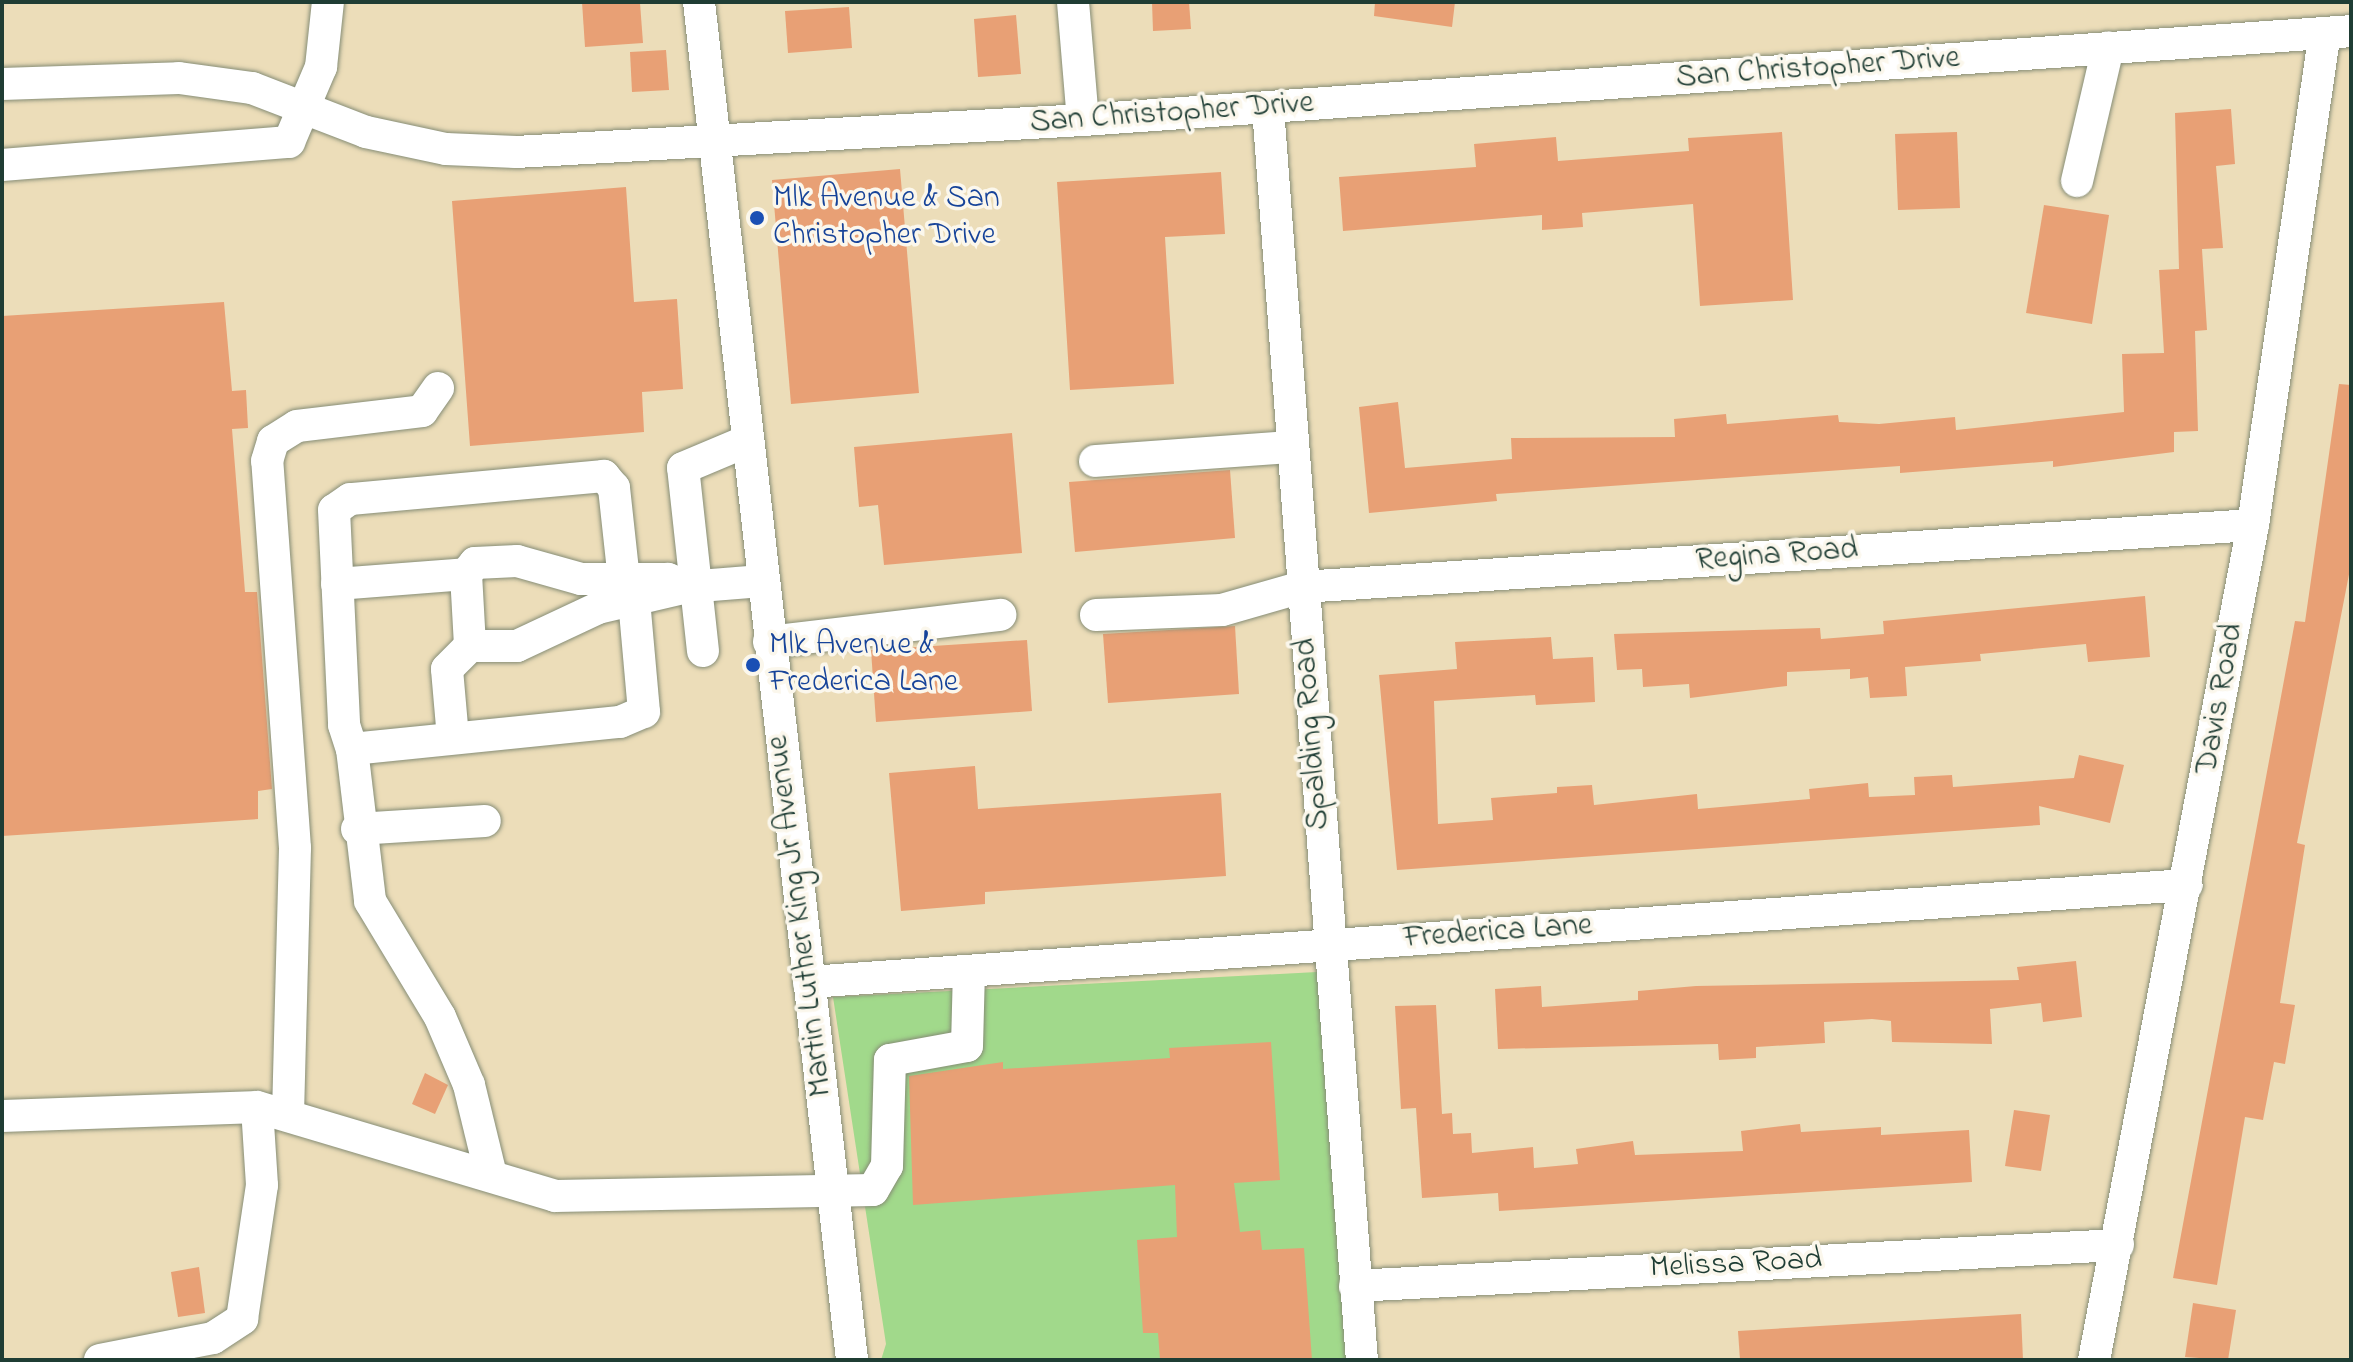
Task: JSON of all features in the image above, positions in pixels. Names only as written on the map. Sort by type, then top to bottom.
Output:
[{"type":"street","points":[[2,165],[266,147],[289,142],[321,67],[328,2]]},
{"type":"street","name":"Martin Luther King Jr Avenue","points":[[699,2],[710,139],[852,1360]]},
{"type":"street","points":[[1073,2],[1083,120]]},
{"type":"street","name":"San Christopher Drive","points":[[2,84],[179,78],[252,88],[305,109],[446,149],[516,152],[1268,108],[2338,32]]},
{"type":"street","name":"Davis Road","points":[[2094,1360],[2187,885],[2338,32]]},
{"type":"street","points":[[2077,181],[2108,48]]},
{"type":"street","name":"Spalding Road","points":[[1268,108],[1362,1360]]},
{"type":"street","points":[[288,1115],[295,848],[267,461],[273,441],[297,426],[422,411],[438,388]]},
{"type":"street","points":[[703,651],[692,587],[683,468],[745,442]]},
{"type":"street","points":[[1095,461],[1292,447]]},
{"type":"street","points":[[352,749],[620,722],[644,712],[614,488],[604,476],[350,499],[334,510],[344,725],[352,749],[357,829],[370,901],[440,1017],[469,1085],[491,1175]]},
{"type":"street","name":"Regina Road","points":[[1096,615],[1222,610],[1302,587],[2253,525]]},
{"type":"street","points":[[470,646],[466,574],[475,563],[517,561],[629,590]]},
{"type":"street","points":[[337,584],[466,574]]},
{"type":"street","points":[[453,738],[447,669],[470,646],[517,646],[629,590],[668,579],[692,587],[762,581]]},
{"type":"street","points":[[769,642],[1000,615]]},
{"type":"street","points":[[357,829],[485,821]]},
{"type":"street","name":"Frederica Lane","points":[[809,982],[2187,885]]},
{"type":"street","points":[[2,1116],[257,1107],[555,1196],[878,1189],[887,1166],[890,1060],[967,1046],[969,971]]},
{"type":"street","points":[[100,1360],[213,1338],[242,1319],[262,1185],[257,1107]]},
{"type":"street","name":"Melissa Road","points":[[1355,1286],[2118,1245]]},
{"type":"green space","points":[[1317,972],[1347,1360],[881,1360],[886,1344],[833,997]]},
{"type":"building","points":[[582,2],[640,3],[643,43],[585,47]]},
{"type":"building","points":[[1152,2],[1189,2],[1191,29],[1153,31]]},
{"type":"building","points":[[1375,2],[1455,2],[1452,27],[1374,16]]},
{"type":"building","points":[[849,7],[852,48],[788,53],[785,11]]},
{"type":"building","points":[[1016,15],[1021,74],[978,77],[974,19]]},
{"type":"building","points":[[666,50],[669,90],[632,92],[630,52]]},
{"type":"building","points":[[2231,109],[2235,164],[2216,166],[2223,248],[2202,249],[2207,330],[2195,331],[2198,431],[2174,432],[2174,452],[2053,467],[2053,461],[1900,473],[1900,466],[1496,494],[1497,501],[1369,513],[1359,407],[1398,402],[1405,468],[1512,459],[1511,438],[1675,437],[1674,419],[1726,414],[1727,424],[1838,415],[1839,422],[1879,424],[1955,417],[1956,430],[2124,412],[2122,354],[2164,353],[2159,270],[2179,269],[2175,113]]},
{"type":"building","points":[[1782,132],[1793,300],[1700,306],[1693,204],[1582,213],[1583,227],[1542,230],[1542,215],[1343,231],[1339,177],[1476,167],[1474,144],[1556,137],[1558,161],[1689,151],[1688,138]]},
{"type":"building","points":[[1957,132],[1960,208],[1898,210],[1895,134]]},
{"type":"building","points":[[900,169],[919,393],[791,404],[772,180]]},
{"type":"building","points":[[1221,172],[1225,234],[1165,237],[1174,384],[1070,390],[1057,182]]},
{"type":"building","points":[[626,187],[634,302],[677,299],[683,389],[642,392],[644,432],[470,446],[452,201]]},
{"type":"building","points":[[2044,205],[2109,215],[2092,324],[2026,313]]},
{"type":"building","points":[[224,302],[232,391],[246,390],[248,428],[232,429],[245,592],[257,592],[272,789],[258,791],[258,819],[2,836],[2,316]]},
{"type":"building","points":[[2339,384],[2351,385],[2351,564],[2297,843],[2305,845],[2280,1003],[2295,1005],[2285,1064],[2274,1062],[2263,1120],[2245,1117],[2217,1285],[2173,1278],[2295,621],[2305,622]]},
{"type":"building","points":[[1012,433],[1022,553],[884,565],[878,505],[859,507],[854,447]]},
{"type":"building","points":[[1230,470],[1235,538],[1075,552],[1069,482]]},
{"type":"building","points":[[2145,596],[2150,657],[2088,662],[2086,644],[1980,654],[1981,661],[1905,667],[1907,696],[1870,698],[1868,677],[1850,679],[1850,669],[1787,672],[1787,686],[1690,698],[1689,684],[1643,687],[1642,669],[1617,670],[1614,634],[1820,628],[1821,639],[1884,634],[1883,621]]},
{"type":"building","points":[[1235,626],[1239,694],[1108,703],[1103,634]]},
{"type":"building","points":[[1551,637],[1553,659],[1593,657],[1595,702],[1536,705],[1535,695],[1434,701],[1438,824],[1493,820],[1491,798],[1557,793],[1557,787],[1592,785],[1594,805],[1697,794],[1698,809],[1810,799],[1809,789],[1868,783],[1869,797],[1915,795],[1914,777],[1952,775],[1953,787],[2074,778],[2079,755],[2124,765],[2110,823],[2039,806],[2040,825],[1397,870],[1379,675],[1457,669],[1455,642]]},
{"type":"building","points":[[1027,640],[1032,711],[876,722],[871,650]]},
{"type":"building","points":[[975,766],[978,809],[1221,793],[1226,876],[985,892],[985,904],[901,911],[889,773]]},
{"type":"building","points":[[2076,961],[2082,1017],[2043,1022],[2041,1003],[1990,1009],[1992,1044],[1892,1042],[1891,1021],[1872,1019],[1824,1022],[1825,1043],[1756,1047],[1756,1058],[1719,1060],[1718,1044],[1498,1049],[1495,989],[1541,986],[1542,1007],[1638,1000],[1638,991],[1696,986],[2019,980],[2017,967]]},
{"type":"building","points":[[1436,1005],[1442,1114],[1452,1113],[1453,1134],[1471,1133],[1472,1153],[1533,1147],[1534,1168],[1578,1164],[1576,1149],[1633,1141],[1635,1155],[1743,1151],[1741,1131],[1800,1124],[1801,1132],[1881,1127],[1881,1135],[1969,1130],[1972,1182],[1499,1211],[1498,1193],[1422,1198],[1416,1108],[1401,1109],[1395,1006]]},
{"type":"building","points":[[1271,1042],[1280,1180],[1234,1183],[1240,1232],[1260,1230],[1262,1250],[1304,1248],[1312,1360],[1160,1360],[1158,1333],[1143,1333],[1137,1240],[1177,1237],[1175,1185],[913,1205],[909,1076],[1003,1062],[1003,1069],[1170,1058],[1169,1048]]},
{"type":"building","points":[[425,1073],[448,1085],[435,1114],[412,1104]]},
{"type":"building","points":[[2014,1110],[2050,1115],[2041,1171],[2005,1166]]},
{"type":"building","points":[[199,1267],[205,1313],[178,1317],[171,1272]]},
{"type":"building","points":[[2193,1303],[2236,1310],[2228,1360],[2185,1357]]},
{"type":"building","points":[[2021,1314],[2023,1360],[1740,1360],[1738,1331]]},
{"type":"place","name":"Mlk Avenue & San Christopher Drive","points":[[757,218]]},
{"type":"place","name":"Mlk Avenue & Frederica Lane","points":[[753,665]]}]
